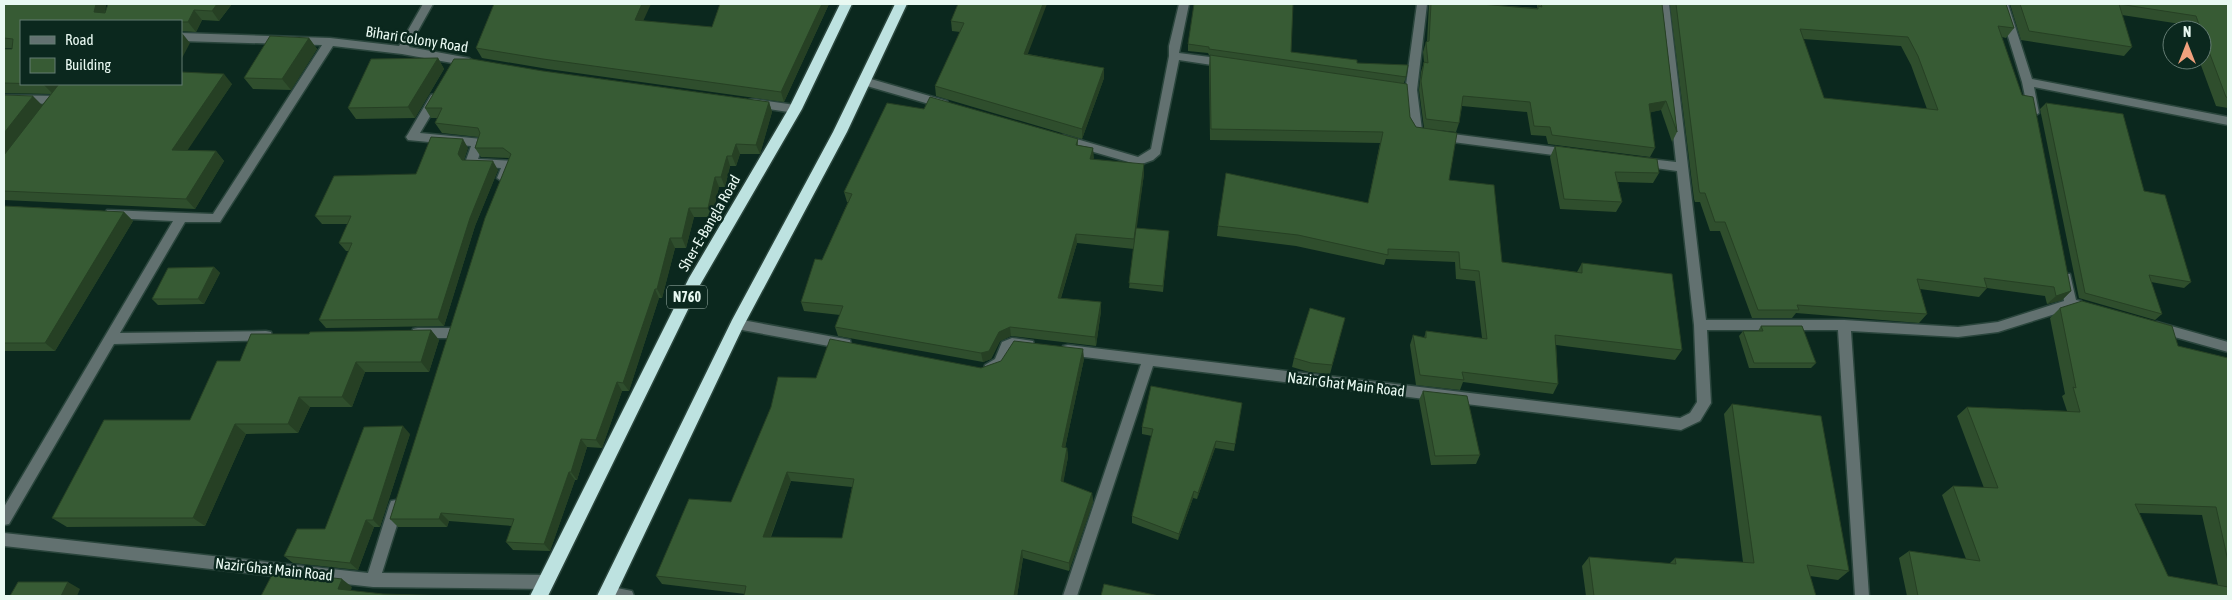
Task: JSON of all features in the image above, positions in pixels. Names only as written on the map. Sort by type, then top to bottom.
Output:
[{"type":"highway","name":"Sher-E-Bangla Road","points":[[539,596],[694,282],[796,109],[846,4]]},
{"type":"highway","points":[[606,595],[737,324],[840,132],[900,4]]},
{"type":"street","points":[[402,50],[428,4]]},
{"type":"street","points":[[1054,137],[1139,162],[1150,157],[1156,151],[1174,56],[1174,46],[1184,4]]},
{"type":"street","points":[[1422,4],[1411,90],[1415,128],[1418,134],[1583,155]]},
{"type":"street","name":"Nazir Ghat Main Road","points":[[973,368],[983,370],[995,368],[1002,361],[1007,346],[1012,343],[1681,424],[1695,417],[1704,402],[1700,325],[1664,4]]},
{"type":"street","points":[[2003,4],[2027,82],[2034,120]]},
{"type":"street","name":"Bihari Colony Road","points":[[182,36],[330,42],[402,50],[455,65],[476,63]]},
{"type":"street","points":[[103,213],[216,219],[330,42]]},
{"type":"street","points":[[1174,56],[1233,65]]},
{"type":"street","points":[[864,81],[950,106]]},
{"type":"street","points":[[2027,82],[2228,121]]},
{"type":"street","points":[[1382,85],[1411,90]]},
{"type":"street","points":[[443,86],[412,137],[478,142],[471,163],[509,164],[498,191]]},
{"type":"street","points":[[47,114],[65,89]]},
{"type":"street","points":[[4,99],[57,100]]},
{"type":"street","points":[[746,102],[796,109]]},
{"type":"street","points":[[1633,161],[1682,167]]},
{"type":"street","points":[[4,519],[182,217]]},
{"type":"street","points":[[2063,265],[2071,304]]},
{"type":"street","points":[[1700,325],[1844,325],[1958,332],[1998,327],[2071,304],[2089,309]]},
{"type":"street","points":[[737,324],[860,347]]},
{"type":"street","points":[[2145,324],[2228,347]]},
{"type":"street","points":[[1844,325],[1862,596]]},
{"type":"street","points":[[400,334],[450,333]]},
{"type":"street","points":[[111,339],[280,336]]},
{"type":"street","points":[[1070,596],[1149,360]]},
{"type":"street","points":[[373,580],[400,495]]},
{"type":"street","name":"Nazir Ghat Main Road","points":[[4,540],[373,580],[546,582]]},
{"type":"street","points":[[606,595],[627,596]]},
{"type":"building","points":[[4,4],[96,4],[94,12],[105,13],[108,4],[217,4],[212,11],[194,10],[188,22],[182,22],[182,20],[20,20],[20,83],[4,83],[4,49],[12,49],[13,39],[4,38]]},
{"type":"building","points":[[494,4],[642,4],[635,20],[712,27],[720,4],[822,4],[781,92],[476,48]]},
{"type":"building","points":[[958,4],[1043,4],[1024,54],[1104,68],[1082,129],[935,86],[964,23],[951,21]]},
{"type":"building","points":[[1194,4],[1293,4],[1291,52],[1357,60],[1357,63],[1408,65],[1406,77],[1209,49],[1209,47],[1188,44]]},
{"type":"building","points":[[1431,4],[1481,4],[1538,9],[1538,6],[1542,7],[1541,4],[1662,4],[1677,132],[1666,101],[1649,104],[1655,148],[1552,135],[1550,127],[1534,126],[1530,102],[1463,96],[1459,123],[1426,119],[1421,81],[1424,62],[1428,63],[1426,42],[1429,41]]},
{"type":"building","points":[[1676,4],[2006,4],[2014,28],[1998,26],[2022,95],[2033,97],[2071,291],[2056,296],[2054,287],[1984,278],[1987,288],[1917,279],[1927,314],[1797,305],[1799,310],[1758,310],[1725,222],[1715,222],[1705,193],[1700,193]],"holes":[[[1800,29],[1908,37],[1918,56],[1938,110],[1824,98]]]},
{"type":"building","points":[[2020,4],[2119,4],[2132,47],[2029,31]]},
{"type":"building","points":[[2119,4],[2228,4],[2228,98],[2212,60],[2212,20],[2197,20],[2196,16]]},
{"type":"building","points":[[270,36],[309,38],[282,79],[244,78]]},
{"type":"building","points":[[1210,55],[1407,84],[1410,117],[1416,127],[1457,133],[1449,180],[1494,185],[1502,262],[1582,273],[1582,263],[1672,274],[1682,350],[1555,335],[1558,384],[1462,372],[1464,380],[1420,375],[1413,335],[1426,338],[1426,331],[1487,339],[1479,271],[1460,269],[1459,252],[1388,249],[1388,255],[1298,235],[1218,226],[1226,173],[1368,203],[1383,132],[1211,129]]},
{"type":"building","points":[[438,58],[408,107],[348,108],[371,59]]},
{"type":"building","points":[[454,59],[472,59],[543,71],[769,102],[756,145],[736,144],[732,156],[727,156],[721,177],[715,177],[708,208],[689,208],[682,238],[670,238],[657,289],[655,289],[623,383],[617,382],[596,440],[581,439],[571,472],[569,472],[544,544],[506,542],[514,519],[441,513],[439,519],[390,519],[485,218],[511,154],[503,148],[475,148],[480,133],[478,128],[435,123],[442,108],[425,108]]},
{"type":"building","points":[[182,72],[224,74],[172,150],[216,151],[186,199],[4,191],[4,155],[58,85],[182,85]]},
{"type":"building","points":[[4,95],[33,96],[4,133]]},
{"type":"building","points":[[930,97],[1078,139],[1076,145],[1093,148],[1090,159],[1144,164],[1134,239],[1076,234],[1058,298],[1101,302],[1095,337],[1010,327],[999,332],[989,351],[981,353],[835,327],[843,306],[801,302],[815,259],[822,260],[852,194],[844,192],[887,103],[924,109]]},
{"type":"building","points":[[2046,103],[2123,114],[2144,191],[2165,195],[2191,282],[2149,275],[2162,314],[2085,293]]},
{"type":"building","points":[[431,137],[463,139],[458,154],[462,160],[493,161],[470,218],[438,319],[319,320],[352,243],[339,243],[351,216],[315,216],[334,176],[416,174]]},
{"type":"building","points":[[1555,146],[1657,159],[1659,173],[1615,172],[1622,202],[1564,199]]},
{"type":"building","points":[[4,206],[124,212],[45,343],[4,343]]},
{"type":"building","points":[[1136,228],[1169,231],[1163,286],[1129,283]]},
{"type":"building","points":[[214,267],[198,299],[152,299],[168,268]]},
{"type":"building","points":[[2082,301],[2172,326],[2178,346],[2228,358],[2228,561],[2216,507],[2135,504],[2168,576],[2228,587],[2228,596],[1918,596],[1909,551],[1980,561],[1953,486],[1998,488],[1967,407],[2080,412],[2073,387],[2076,388],[2060,308]]},
{"type":"building","points":[[1310,308],[1345,318],[1332,365],[1311,363],[1294,358]]},
{"type":"building","points":[[1761,326],[1802,326],[1816,363],[1754,363],[1743,331],[1763,331]]},
{"type":"building","points":[[431,330],[421,362],[356,362],[342,397],[299,397],[288,424],[235,424],[193,518],[52,518],[104,420],[190,420],[217,361],[240,361],[251,334]]},
{"type":"building","points":[[830,339],[981,368],[1001,361],[1014,341],[1083,349],[1062,447],[1067,448],[1061,481],[1092,493],[1069,563],[1022,550],[1014,596],[744,596],[746,586],[656,576],[689,499],[731,502],[771,407],[778,377],[816,378]],"holes":[[[787,472],[854,479],[842,538],[763,537]]]},
{"type":"building","points":[[1151,386],[1242,403],[1235,444],[1216,441],[1198,493],[1194,491],[1179,534],[1132,516],[1153,429],[1142,427]]},
{"type":"building","points":[[1423,391],[1467,396],[1480,455],[1435,456]]},
{"type":"building","points":[[1732,404],[1821,416],[1849,571],[1807,565],[1816,596],[1594,596],[1589,557],[1676,564],[1675,558],[1754,563]]},
{"type":"building","points":[[403,426],[373,520],[366,520],[350,563],[284,556],[297,529],[325,529],[364,427]]},
{"type":"building","points":[[274,571],[342,579],[338,589],[383,594],[452,596],[261,596]]},
{"type":"building","points":[[18,582],[68,582],[61,596],[10,596]]},
{"type":"building","points":[[1104,584],[1159,596],[1101,596]]}]
